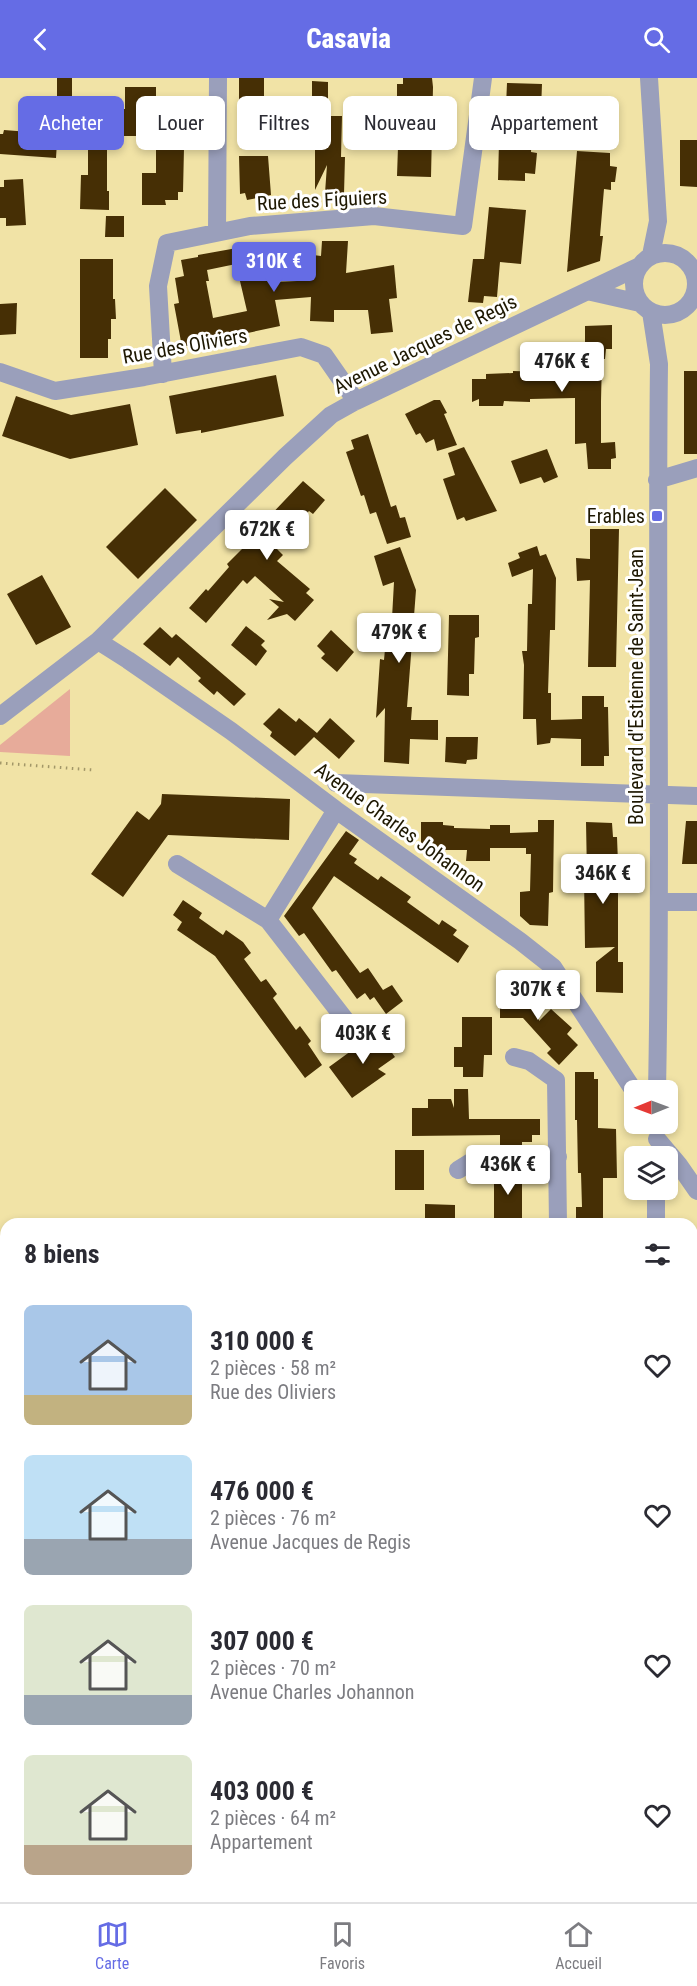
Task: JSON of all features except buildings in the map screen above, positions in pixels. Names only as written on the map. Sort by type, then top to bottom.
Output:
[{"type":"street","points":[[217,232],[218,78]]},
{"type":"street","name":"Rue des Figuiers","points":[[163,374],[158,286],[167,243],[250,226],[374,216],[464,226],[483,78]]},
{"type":"street","points":[[645,307],[633,285],[658,221],[649,78]]},
{"type":"street","points":[[658,221],[676,255]]},
{"type":"street","points":[[676,255],[697,248]]},
{"type":"street","points":[[587,291],[645,307],[662,315],[675,314],[691,301],[695,291],[695,268],[688,262],[676,255],[660,252],[644,261]]},
{"type":"street","name":"Avenue Jacques de Regis","points":[[0,716],[98,641],[285,457],[331,415],[644,261]]},
{"type":"street","name":"Boulevard d'Estienne de Saint-Jean","points":[[645,307],[659,356],[657,1080]]},
{"type":"street","name":"Boulevard d'Estienne de Saint-Jean","points":[[659,356],[675,314]]},
{"type":"street","name":"Rue des Oliviers","points":[[0,372],[55,391],[163,374],[301,347],[324,355],[356,401]]},
{"type":"street","points":[[657,480],[697,468]]},
{"type":"street","name":"Avenue Charles Johannon","points":[[98,641],[231,731],[553,967],[627,1080]]},
{"type":"street","points":[[336,783],[697,796]]},
{"type":"street","points":[[268,920],[336,810]]},
{"type":"street","points":[[177,864],[268,920],[347,1022]]},
{"type":"street","points":[[659,902],[697,902]]},
{"type":"street","points":[[514,1057],[529,1061],[556,1080],[558,1218]]},
{"type":"street","points":[[657,1140],[697,1191]]},
{"type":"street","points":[[458,1170],[479,1157],[558,1157]]},
{"type":"street","points":[[656,1200],[656,1218]]},
{"type":"path","points":[[0,763],[93,770]]},
{"type":"shaded area","points":[[70,689],[70,756],[0,752],[0,745]]},
{"type":"place","name":"Erables","points":[[657,516]]}]
